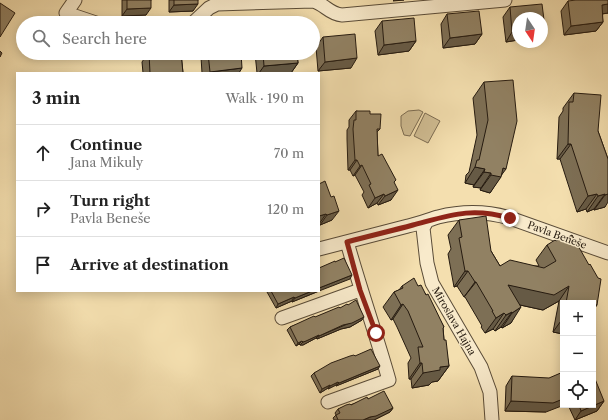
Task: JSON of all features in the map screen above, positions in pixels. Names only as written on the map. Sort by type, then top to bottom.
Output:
[{"type":"street","points":[[75,0],[66,13],[75,16]]},
{"type":"street","points":[[197,16],[205,5],[217,4],[310,1],[318,2],[331,13],[338,15],[380,6],[505,0]]},
{"type":"street","name":"Pavla Beneše","points":[[320,249],[460,213],[479,212],[497,214],[608,253]]},
{"type":"street","name":"Miroslava Hajna","points":[[427,221],[423,228],[427,263],[432,283],[481,367],[490,392],[492,420]]},
{"type":"street","points":[[328,402],[389,380],[376,333],[360,290],[347,242]]},
{"type":"street","points":[[282,318],[360,290]]},
{"type":"shaded area","points":[[419,110],[423,112],[410,136],[404,135],[401,126],[401,116],[408,111]]},
{"type":"shaded area","points":[[425,113],[440,121],[428,143],[414,136]]},
{"type":"building","points":[[127,0],[151,0],[151,8],[127,9]]},
{"type":"building","points":[[174,0],[198,0],[198,4],[174,5]]},
{"type":"building","points":[[608,0],[608,4],[602,5],[603,22],[571,26],[568,1]]},
{"type":"building","points":[[0,3],[15,13],[0,37]]},
{"type":"building","points":[[542,4],[543,12],[512,12],[512,32],[510,7]]},
{"type":"building","points":[[479,11],[482,34],[450,38],[447,14]]},
{"type":"building","points":[[414,18],[416,41],[384,45],[382,21]]},
{"type":"building","points":[[355,34],[357,58],[325,62],[323,37]]},
{"type":"building","points":[[149,60],[182,60],[183,72],[150,72]]},
{"type":"building","points":[[209,60],[241,60],[242,68],[210,72]]},
{"type":"building","points":[[264,60],[298,60],[298,63],[264,66]]},
{"type":"building","points":[[513,80],[517,121],[506,169],[503,168],[501,177],[484,172],[485,169],[475,167],[477,160],[479,160],[488,120],[484,82]]},
{"type":"building","points":[[574,93],[601,95],[598,131],[608,159],[608,194],[605,195],[598,196],[597,194],[588,196],[571,144],[568,144],[569,102],[573,102]]},
{"type":"building","points":[[356,111],[370,111],[370,114],[381,114],[380,129],[377,129],[378,156],[382,154],[396,180],[394,182],[398,190],[385,196],[384,194],[375,198],[369,185],[371,184],[362,165],[360,166],[357,160],[355,160],[353,129],[354,120],[356,120]]},
{"type":"building","points":[[325,181],[331,197],[334,196],[339,211],[320,216],[320,184]]},
{"type":"building","points":[[486,216],[491,251],[500,266],[510,260],[544,268],[556,261],[547,245],[562,237],[563,240],[572,235],[589,265],[590,264],[598,278],[601,279],[597,305],[596,300],[567,300],[569,286],[554,295],[508,285],[521,307],[512,313],[506,315],[504,313],[496,318],[476,282],[468,271],[465,271],[459,238],[462,237],[459,220]]},
{"type":"building","points":[[344,258],[352,275],[320,288],[320,268]]},
{"type":"building","points":[[414,278],[418,286],[421,285],[426,295],[428,294],[444,327],[444,340],[446,340],[449,366],[440,367],[440,370],[423,373],[418,347],[423,347],[408,311],[403,304],[401,305],[394,292],[403,288],[402,286]]},
{"type":"building","points":[[272,292],[310,292],[295,298],[294,297],[278,304]]},
{"type":"building","points":[[356,300],[364,317],[298,343],[290,327],[314,316],[315,317],[339,307],[340,308],[347,304],[348,305]]},
{"type":"building","points":[[371,349],[380,366],[322,389],[314,373],[331,363],[350,356],[355,356]]},
{"type":"building","points":[[560,373],[560,400],[553,403],[511,401],[512,376],[549,378]]},
{"type":"building","points":[[596,381],[604,401],[596,404]]},
{"type":"building","points":[[384,391],[393,408],[363,420],[338,420],[336,415],[340,413],[338,409],[346,405],[351,405],[367,397],[368,399]]},
{"type":"building","points":[[580,408],[588,408],[581,411]]},
{"type":"route","points":[[376,333],[360,290],[347,242],[439,217],[460,213],[479,212],[497,214],[510,218]]}]
